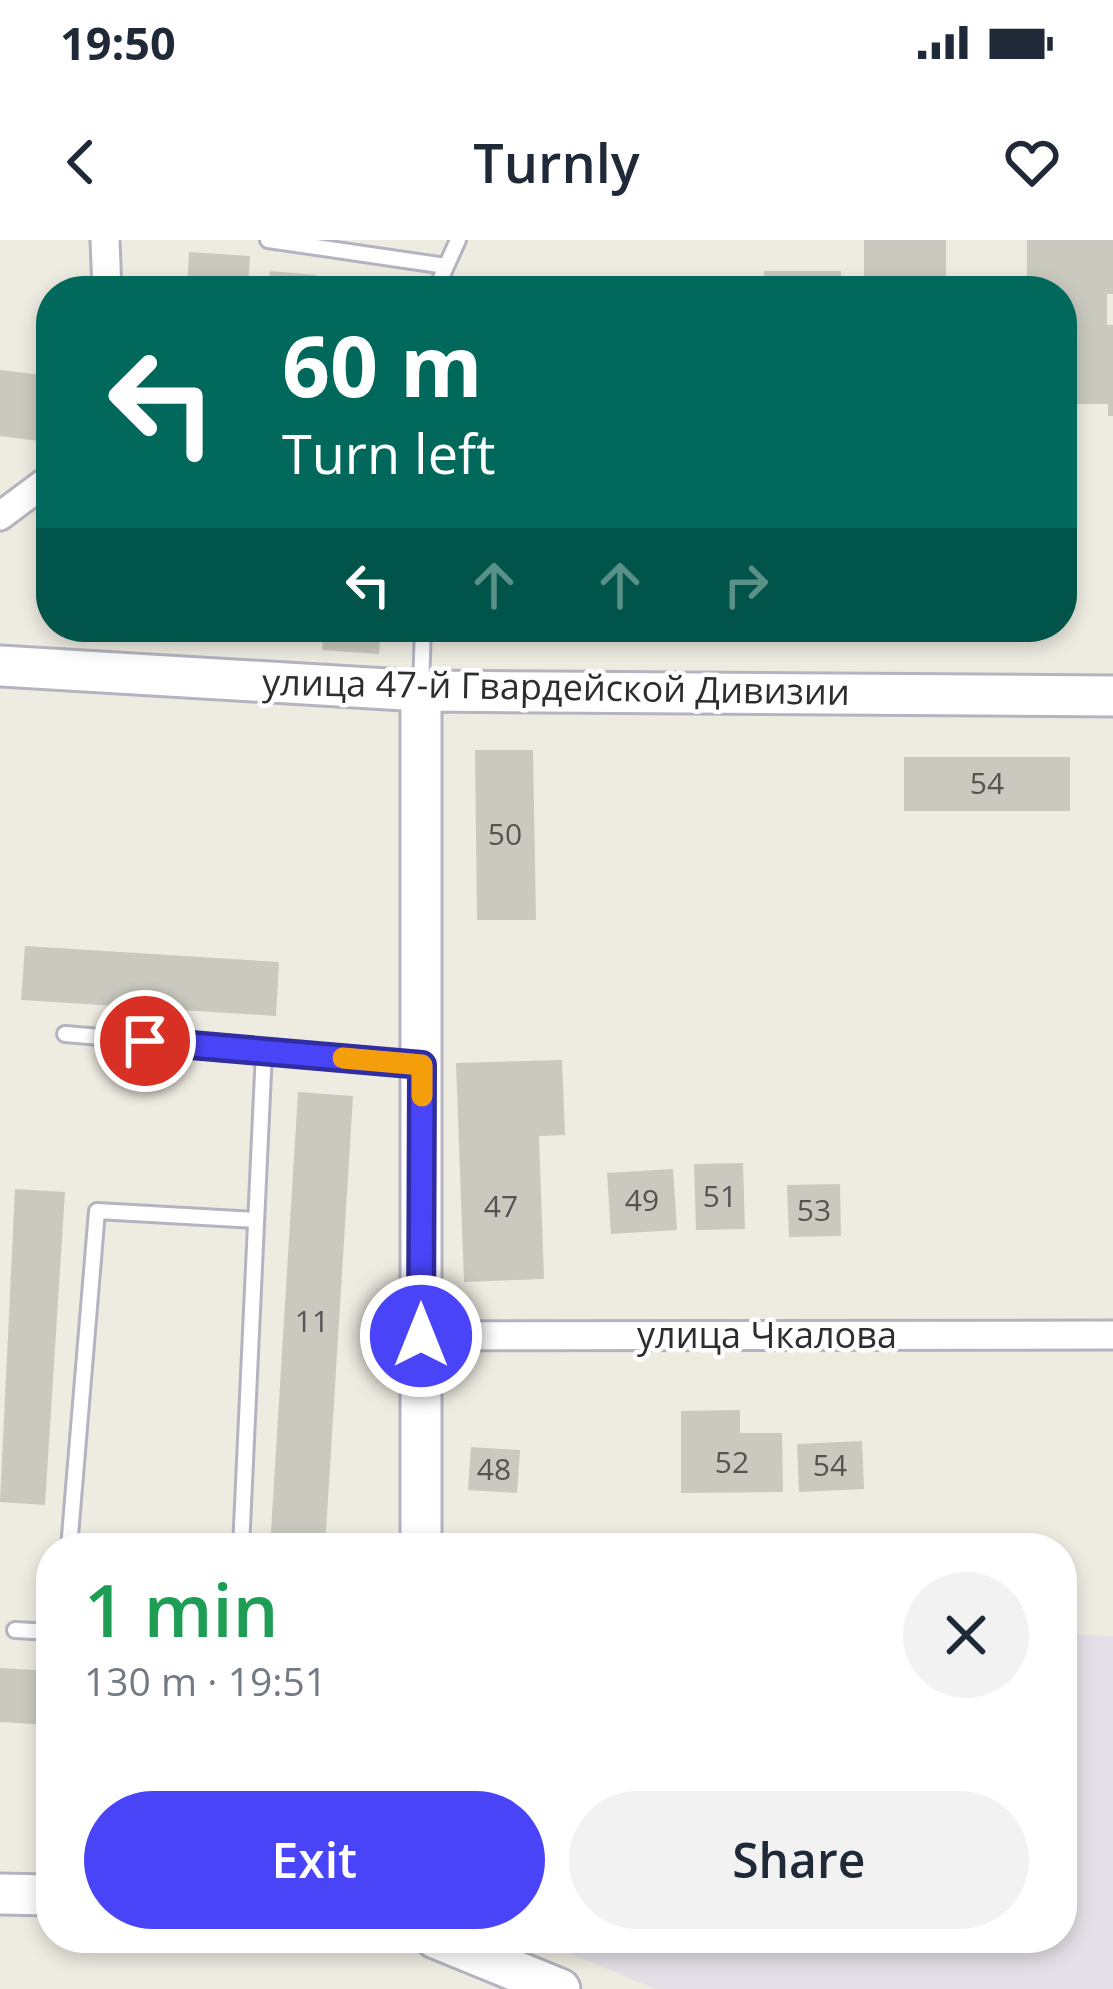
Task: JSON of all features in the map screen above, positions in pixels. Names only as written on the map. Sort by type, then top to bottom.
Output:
[{"type":"street","points":[[105,240],[106,276]]},
{"type":"street","points":[[0,516],[36,489]]},
{"type":"street","name":"улица 47-й Гвардейской Дивизии","points":[[0,666],[421,691],[1113,696]]},
{"type":"street","points":[[421,691],[421,1533]]},
{"type":"street","name":"улица Чкалова","points":[[421,1336],[1113,1335]]},
{"type":"street","points":[[0,1894],[36,1895]]},
{"type":"street","points":[[472,1953],[560,1989]]},
{"type":"lane","points":[[268,240],[446,266]]},
{"type":"lane","points":[[442,276],[458,240]]},
{"type":"lane","points":[[421,691],[423,642]]},
{"type":"lane","points":[[64,1034],[422,1065]]},
{"type":"lane","points":[[242,1533],[264,1051]]},
{"type":"lane","points":[[70,1533],[97,1211],[256,1220]]},
{"type":"lane","points":[[15,1630],[36,1631]]},
{"type":"shaded area","points":[[1077,1635],[1113,1636],[1113,1989],[656,1989],[568,1953],[1077,1953]]},
{"type":"building","points":[[864,240],[946,240],[946,276],[864,276]]},
{"type":"building","points":[[1027,240],[1113,240],[1113,294],[1107,294],[1107,325],[1113,325],[1113,416],[1108,416],[1108,404],[1077,404],[1077,276],[1027,276]]},
{"type":"building","points":[[189,252],[250,256],[249,276],[188,276]]},
{"type":"building","points":[[270,271],[316,275],[316,276],[270,276]]},
{"type":"building","points":[[764,271],[841,271],[841,276],[764,276]]},
{"type":"building","points":[[0,370],[36,374],[36,441],[0,436]]},
{"type":"building","points":[[323,642],[380,642],[379,654],[322,650]]},
{"type":"building","points":[[475,750],[533,750],[536,920],[477,920]]},
{"type":"building","points":[[904,757],[1070,757],[1070,811],[904,811]]},
{"type":"building","points":[[25,946],[279,962],[276,1016],[21,1000]]},
{"type":"building","points":[[562,1060],[565,1135],[539,1136],[544,1279],[464,1282],[456,1063]]},
{"type":"building","points":[[298,1092],[353,1096],[326,1533],[271,1533]]},
{"type":"building","points":[[743,1163],[745,1229],[696,1230],[694,1164]]},
{"type":"building","points":[[673,1169],[677,1230],[611,1234],[607,1173]]},
{"type":"building","points":[[840,1184],[841,1236],[789,1237],[787,1185]]},
{"type":"building","points":[[15,1189],[65,1192],[45,1505],[0,1502]]},
{"type":"building","points":[[740,1410],[740,1433],[782,1433],[783,1492],[681,1493],[681,1411]]},
{"type":"building","points":[[862,1441],[864,1489],[799,1492],[797,1444]]},
{"type":"building","points":[[471,1447],[520,1450],[517,1493],[468,1490]]},
{"type":"building","points":[[0,1668],[36,1670],[36,1724],[0,1722]]},
{"type":"slow traffic","points":[[343,1058],[422,1065],[422,1096]]},
{"type":"route","points":[[145,1041],[422,1065],[421,1336]]}]
